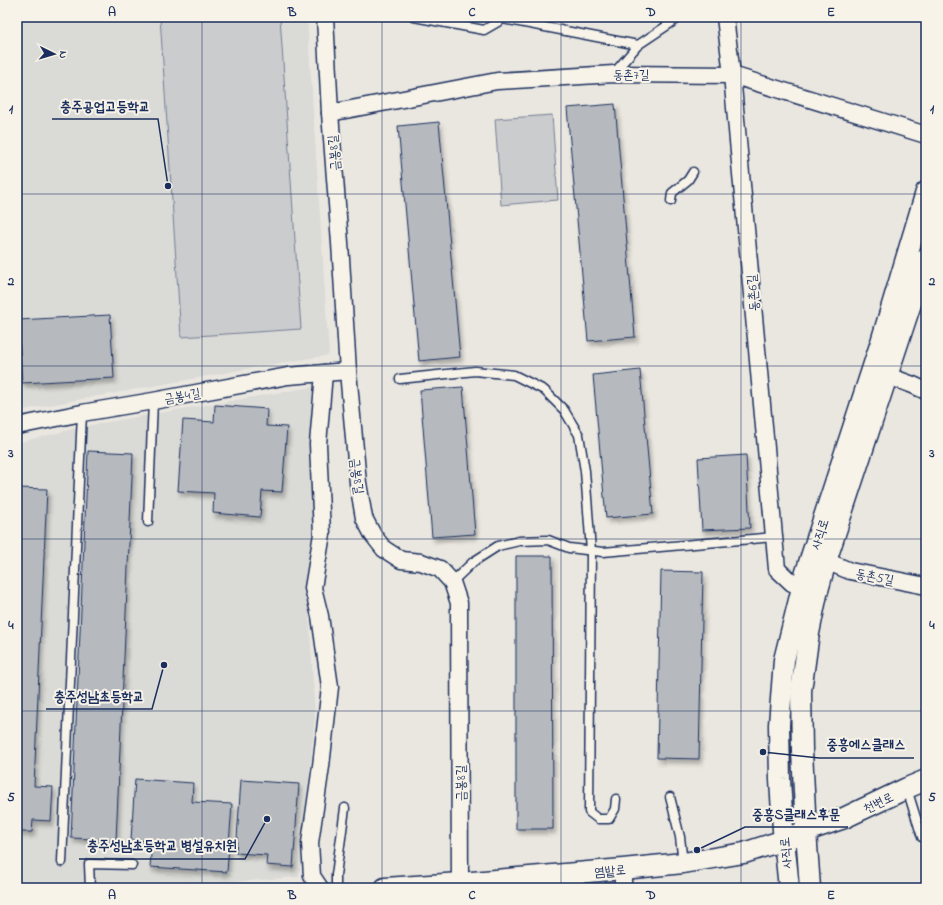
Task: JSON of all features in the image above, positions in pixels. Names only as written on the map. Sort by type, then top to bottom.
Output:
[{"type":"street","name":"금봉8길","points":[[325,17],[330,113],[348,371],[358,483],[364,518],[373,535],[384,549],[401,560],[421,562],[440,569],[452,582],[458,603],[460,885]]},
{"type":"street","name":"동촌6길","points":[[725,17],[732,75],[777,568],[792,583],[802,587]]},
{"type":"street","name":"동촌7길","points":[[330,113],[497,82],[614,74],[732,75],[926,135]]},
{"type":"street","name":"사직로","points":[[789,888],[780,779],[779,725],[784,660],[806,572],[881,342],[926,192]]},
{"type":"street","name":"사직로","points":[[810,888],[802,751],[801,691],[809,634],[817,594],[826,561],[926,258]]},
{"type":"street","name":"금봉4길","points":[[17,426],[288,376],[348,371]]},
{"type":"street","points":[[320,888],[312,876],[310,843],[330,687],[320,616],[313,588],[322,534],[318,444],[324,373]]},
{"type":"street","points":[[888,376],[926,391]]},
{"type":"street","name":"동촌5길","points":[[826,561],[850,571],[926,586]]},
{"type":"street","name":"천변로","points":[[784,840],[844,818],[926,780]]},
{"type":"street","name":"염밭로","points":[[385,888],[623,878],[683,863],[744,853],[784,840]]},
{"type":"lane","points":[[414,17],[484,30],[502,20],[638,45]]},
{"type":"lane","points":[[614,74],[638,45],[680,17]]},
{"type":"lane","points":[[670,200],[672,193],[688,180],[693,172]]},
{"type":"lane","points":[[400,379],[475,371],[514,375],[544,390],[564,410],[579,434],[585,471],[591,551],[589,812],[598,819],[610,818],[615,809],[616,799]]},
{"type":"lane","points":[[148,522],[153,401]]},
{"type":"lane","points":[[62,862],[82,413]]},
{"type":"lane","points":[[452,582],[473,562],[498,546],[519,541],[548,540],[569,548],[610,552],[774,537]]},
{"type":"lane","points":[[907,788],[922,837],[926,837]]},
{"type":"lane","points":[[670,797],[680,837],[683,863]]},
{"type":"lane","points":[[336,888],[336,875],[345,808]]},
{"type":"lane","points":[[90,888],[89,864],[132,865]]},
{"type":"shaded area","points":[[17,17],[307,17],[329,355],[17,411]]},
{"type":"shaded area","points":[[160,17],[280,17],[301,329],[181,337]]},
{"type":"shaded area","points":[[552,115],[558,200],[501,205],[495,119]]},
{"type":"shaded area","points":[[312,387],[313,507],[309,612],[315,717],[299,877],[155,888],[17,888],[17,443],[81,427]]},
{"type":"building","points":[[615,104],[635,337],[588,341],[567,108]]},
{"type":"building","points":[[439,122],[460,357],[419,361],[398,126]]},
{"type":"building","points":[[110,315],[114,378],[22,383],[18,320]]},
{"type":"building","points":[[640,370],[653,514],[606,518],[593,375]]},
{"type":"building","points":[[463,387],[475,534],[432,537],[420,390]]},
{"type":"building","points":[[215,405],[267,409],[266,426],[287,427],[282,492],[262,491],[260,517],[213,513],[214,493],[178,491],[183,420],[214,422]]},
{"type":"building","points":[[88,451],[133,453],[116,840],[71,838]]},
{"type":"building","points":[[746,455],[750,528],[702,530],[698,458]]},
{"type":"building","points":[[17,488],[47,489],[34,786],[53,787],[51,821],[33,820],[32,832],[17,832]]},
{"type":"building","points":[[516,556],[552,556],[553,829],[516,829]]},
{"type":"building","points":[[661,571],[703,572],[699,759],[657,758]]},
{"type":"building","points":[[135,779],[193,783],[192,802],[232,804],[227,872],[150,867],[152,841],[131,840]]},
{"type":"building","points":[[241,780],[299,784],[293,867],[266,865],[267,855],[236,853]]},
{"type":"place","name":"충주공업고등학교","points":[[168,186]]},
{"type":"place","name":"충주성남초등학교","points":[[164,665]]},
{"type":"place","name":"중흥에스클래스","points":[[763,752]]},
{"type":"place","name":"충주성남초등학교 병설유치원","points":[[267,819]]},
{"type":"place","name":"중흥S클래스후문","points":[[697,850]]}]
